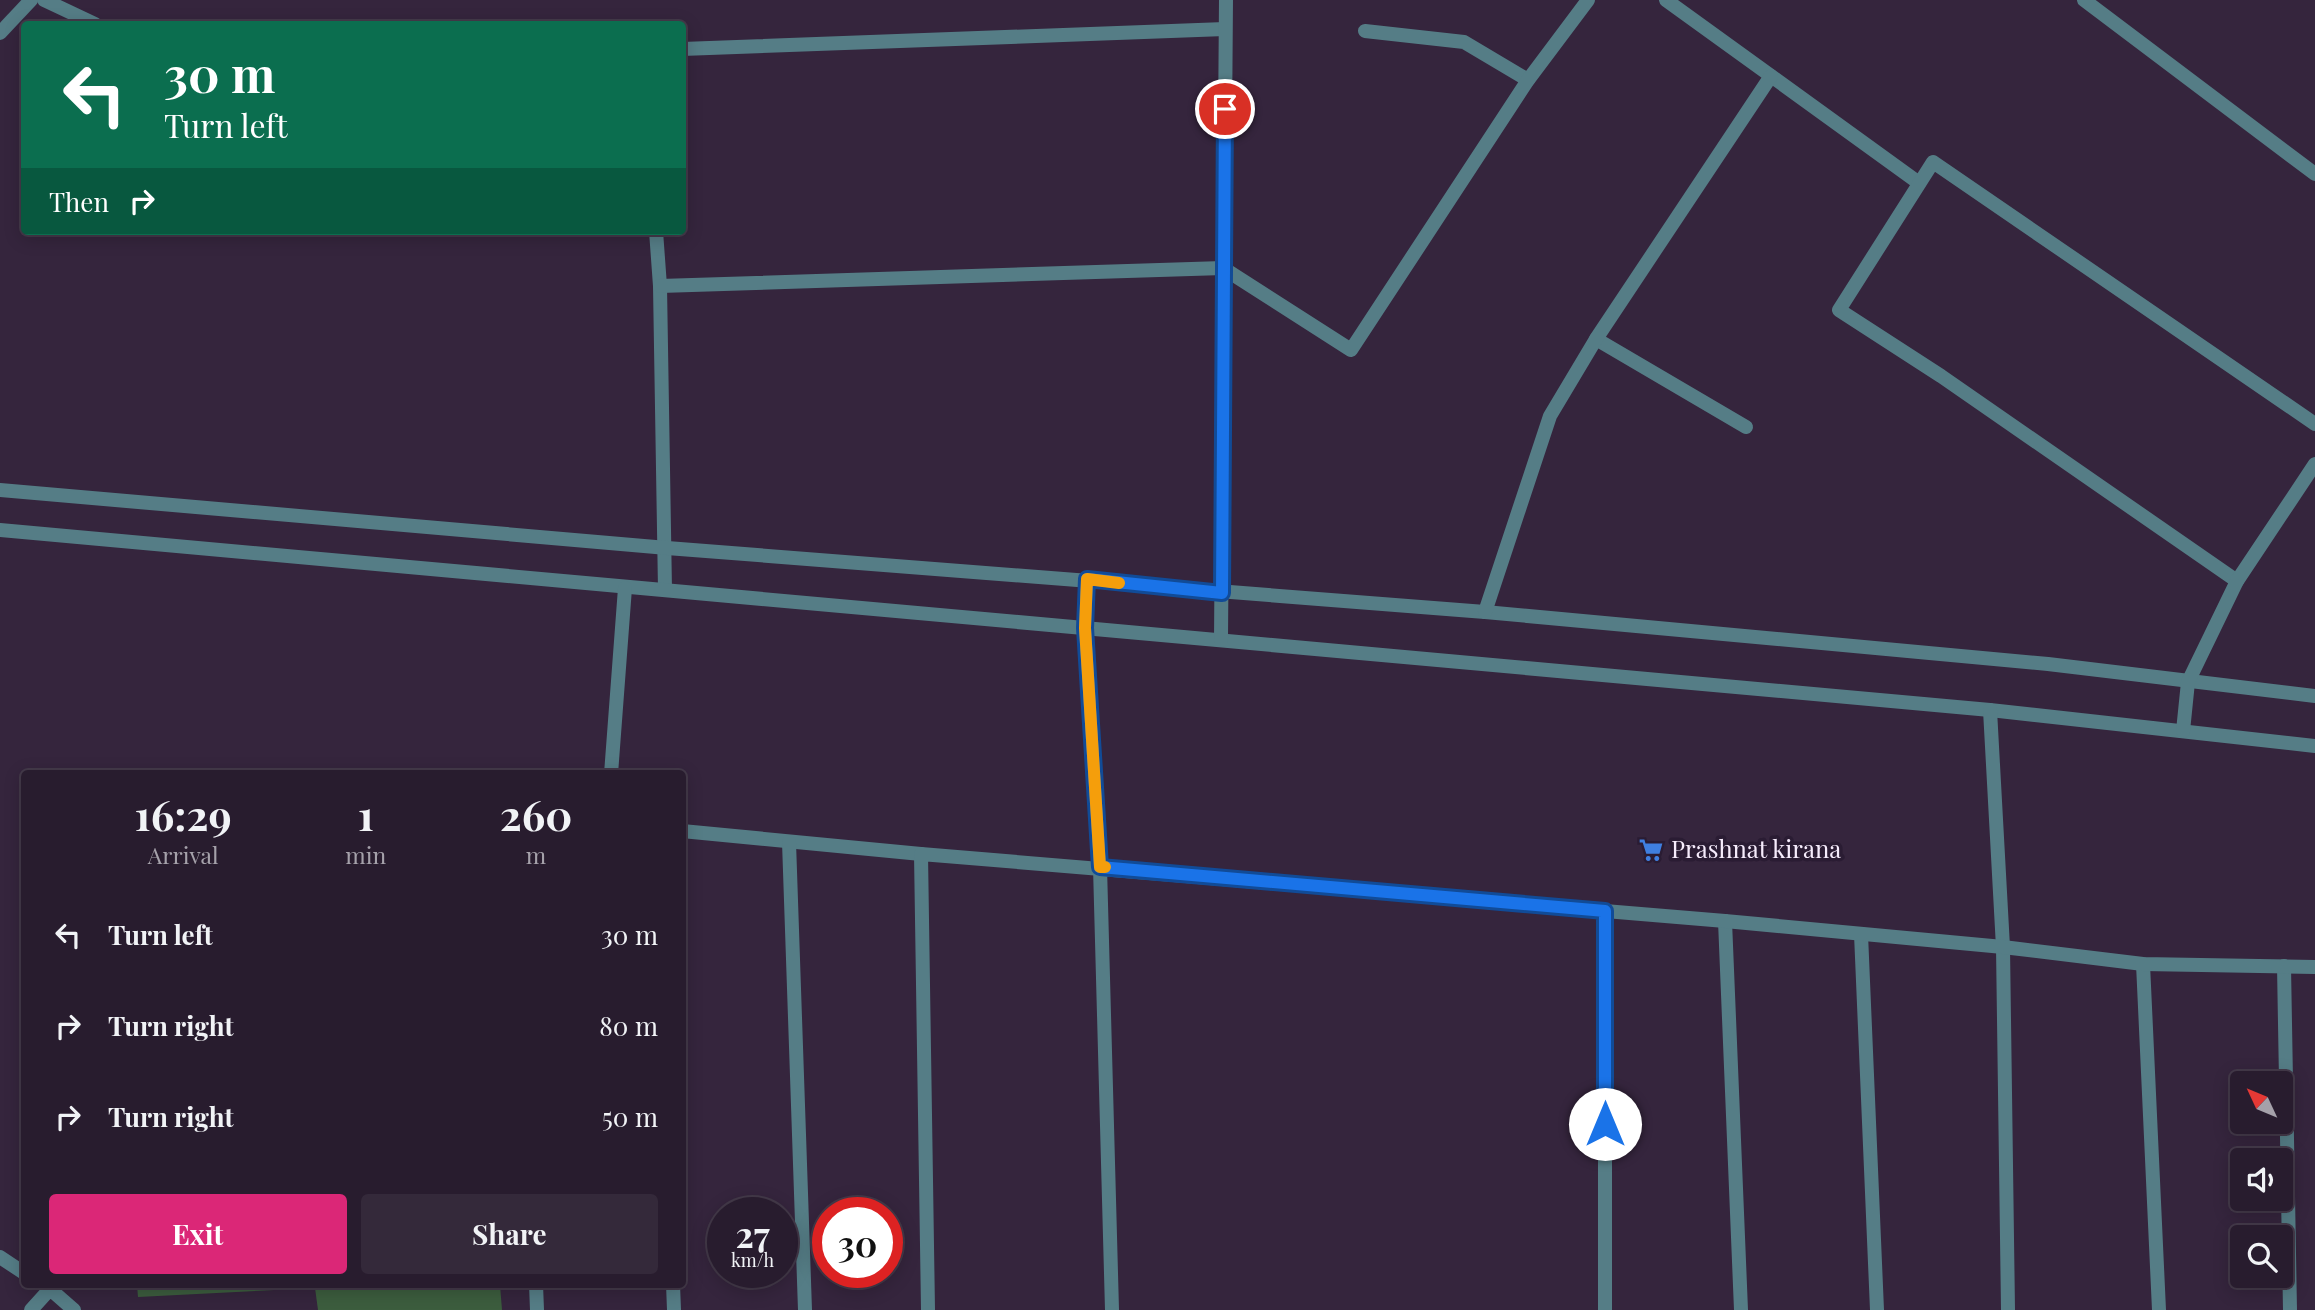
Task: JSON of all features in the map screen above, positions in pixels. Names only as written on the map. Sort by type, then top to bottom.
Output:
[{"type":"street","points":[[0,33],[31,0]]},
{"type":"street","points":[[44,0],[89,21]]},
{"type":"street","points":[[1221,640],[1226,0]]},
{"type":"street","points":[[660,286],[1223,268],[1351,350],[1528,80],[1588,0]]},
{"type":"street","points":[[1666,0],[1919,183]]},
{"type":"street","points":[[2084,0],[2315,174]]},
{"type":"street","points":[[686,49],[1225,29]]},
{"type":"street","points":[[1364,31],[1464,41],[1528,80]]},
{"type":"street","points":[[1485,612],[1550,416],[1596,339],[1771,76]]},
{"type":"street","points":[[2237,581],[1941,376],[1839,310],[1933,162],[2315,424]]},
{"type":"street","points":[[656,235],[667,548],[665,590]]},
{"type":"street","points":[[1596,339],[1746,427]]},
{"type":"street","points":[[2183,732],[2189,682],[2237,581],[2315,464]]},
{"type":"street","points":[[0,490],[667,548],[1485,612],[2048,664],[2315,696]]},
{"type":"street","points":[[0,530],[1990,710],[2315,746]]},
{"type":"street","points":[[1087,579],[1085,628],[1100,867],[1112,1310]]},
{"type":"street","points":[[611,770],[625,588]]},
{"type":"street","points":[[1990,710],[2003,947],[2008,1310]]},
{"type":"street","points":[[686,831],[921,854],[1725,921],[2003,947],[2143,964],[2315,967]]},
{"type":"street","points":[[789,842],[805,1310]]},
{"type":"street","points":[[921,854],[928,1310]]},
{"type":"street","points":[[1605,911],[1605,1310]]},
{"type":"street","points":[[1725,921],[1741,1310]]},
{"type":"street","points":[[1861,934],[1877,1310]]},
{"type":"street","points":[[2143,964],[2159,1310]]},
{"type":"street","points":[[2284,966],[2290,1310]]},
{"type":"street","points":[[0,1257],[21,1271]]},
{"type":"street","points":[[31,1310],[45,1288]]},
{"type":"street","points":[[47,1288],[74,1310]]},
{"type":"street","points":[[536,1288],[537,1310]]},
{"type":"street","points":[[673,1288],[674,1310]]},
{"type":"green space","points":[[137,1288],[315,1288],[138,1297]]},
{"type":"green space","points":[[315,1288],[500,1288],[502,1310],[318,1310]]},
{"type":"slow traffic","points":[[1105,867],[1100,867],[1085,628],[1087,579],[1119,583]]},
{"type":"place","name":"Prashnat kirana","points":[[1651,850]]},
{"type":"route","points":[[1225,109],[1222,593],[1087,579],[1085,628],[1100,867],[1605,911],[1605,1124]]}]
